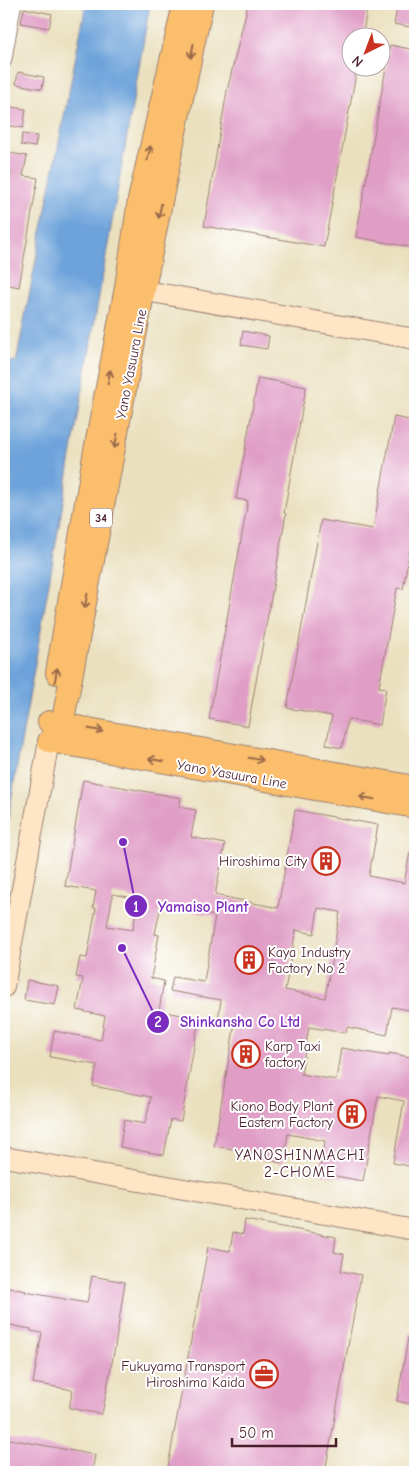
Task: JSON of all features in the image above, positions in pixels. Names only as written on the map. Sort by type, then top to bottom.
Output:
[{"type":"main road","name":"Yano Yasuura Line","points":[[135,289],[139,200],[184,4]]},
{"type":"main road","name":"Yano Yasuura Line","points":[[53,729],[92,466],[186,78],[202,4]]},
{"type":"main road","name":"Yano Yasuura Line","points":[[53,729],[415,787]]},
{"type":"main road","name":"Yano Yasuura Line","points":[[53,729],[415,807]]},
{"type":"street","points":[[4,54],[14,4]]},
{"type":"street","points":[[135,289],[415,339]]},
{"type":"street","points":[[4,987],[53,729]]},
{"type":"street","points":[[4,1157],[415,1230]]},
{"type":"water","points":[[86,4],[150,4],[4,841],[4,361],[16,362]]},
{"type":"building","points":[[248,4],[368,4],[364,28],[342,28],[342,78],[355,78],[324,247],[204,226],[227,91]]},
{"type":"building","points":[[398,4],[415,4],[415,28],[394,24]]},
{"type":"building","points":[[24,8],[52,14],[49,28],[21,23]]},
{"type":"building","points":[[392,45],[415,50],[415,248],[356,237],[384,78],[392,78]]},
{"type":"building","points":[[18,72],[44,77],[42,89],[16,84]]},
{"type":"building","points":[[5,106],[26,109],[23,128],[4,125]]},
{"type":"building","points":[[22,134],[37,136],[35,147],[21,145]]},
{"type":"building","points":[[4,152],[27,156],[23,176],[38,178],[19,287],[4,284],[4,214],[11,172],[4,171]]},
{"type":"building","points":[[243,331],[269,336],[267,349],[241,345]]},
{"type":"building","points":[[258,378],[306,387],[284,513],[286,514],[248,726],[209,719],[248,501],[236,499]]},
{"type":"building","points":[[394,417],[415,421],[415,550],[410,549],[403,589],[397,588],[379,687],[386,688],[380,725],[348,719],[342,748],[326,745],[332,716],[287,708],[321,520],[373,529]]},
{"type":"building","points":[[83,780],[181,798],[179,807],[196,810],[191,837],[225,844],[215,895],[278,908],[295,810],[378,825],[369,876],[404,883],[410,852],[415,852],[415,1011],[392,1007],[387,1035],[347,1027],[346,1033],[309,1027],[301,1074],[336,1080],[341,1048],[415,1058],[415,1167],[393,1163],[404,1101],[378,1096],[363,1181],[319,1173],[325,1141],[288,1134],[283,1163],[251,1157],[252,1152],[214,1146],[235,1023],[218,1020],[221,1000],[170,991],[173,977],[204,982],[215,916],[161,905],[155,934],[159,935],[151,978],[164,981],[159,1011],[199,1018],[181,1121],[171,1119],[164,1155],[120,1147],[124,1120],[145,1124],[151,1097],[93,1086],[97,1065],[50,1057],[54,1031],[101,1040],[105,1016],[77,1010],[83,978],[76,977],[80,957],[87,958],[96,908],[93,908],[96,891],[65,886]],"holes":[[[113,894],[138,899],[133,930],[107,926]],[[318,908],[340,912],[325,998],[285,990],[296,930],[314,934]]]},
{"type":"building","points":[[27,980],[59,986],[55,1005],[24,1000]]},
{"type":"building","name":"Fukuyama Transport Hiroshima Kaida","points":[[245,1220],[336,1237],[334,1252],[344,1254],[341,1271],[361,1275],[325,1472],[167,1472],[208,1247],[230,1251],[233,1232],[243,1234]]},
{"type":"building","points":[[92,1276],[125,1282],[102,1414],[69,1408],[73,1390],[33,1383],[42,1333],[4,1324],[4,1287],[87,1303]]},
{"type":"building","points":[[409,1333],[415,1334],[415,1405],[397,1401]]},
{"type":"building","points":[[4,1438],[95,1455],[92,1472],[4,1472]]},
{"type":"place","name":"Yamaiso Plant","points":[[123,842]]},
{"type":"place","name":"Hiroshima City","points":[[326,861]]},
{"type":"place","name":"Shinkansha Co Ltd","points":[[122,948]]},
{"type":"place","name":"Kaya Industry Factory No 2","points":[[249,960]]},
{"type":"place","name":"Karp Taxi factory","points":[[246,1054]]},
{"type":"place","name":"Kiono Body Plant Eastern Factory","points":[[352,1114]]},
{"type":"place","name":"Fukuyama Transport Hiroshima Kaida","points":[[264,1374]]},
{"type":"district","name":"YANOSHINMACHI 2-CHOME","points":[[300,1164]]}]
